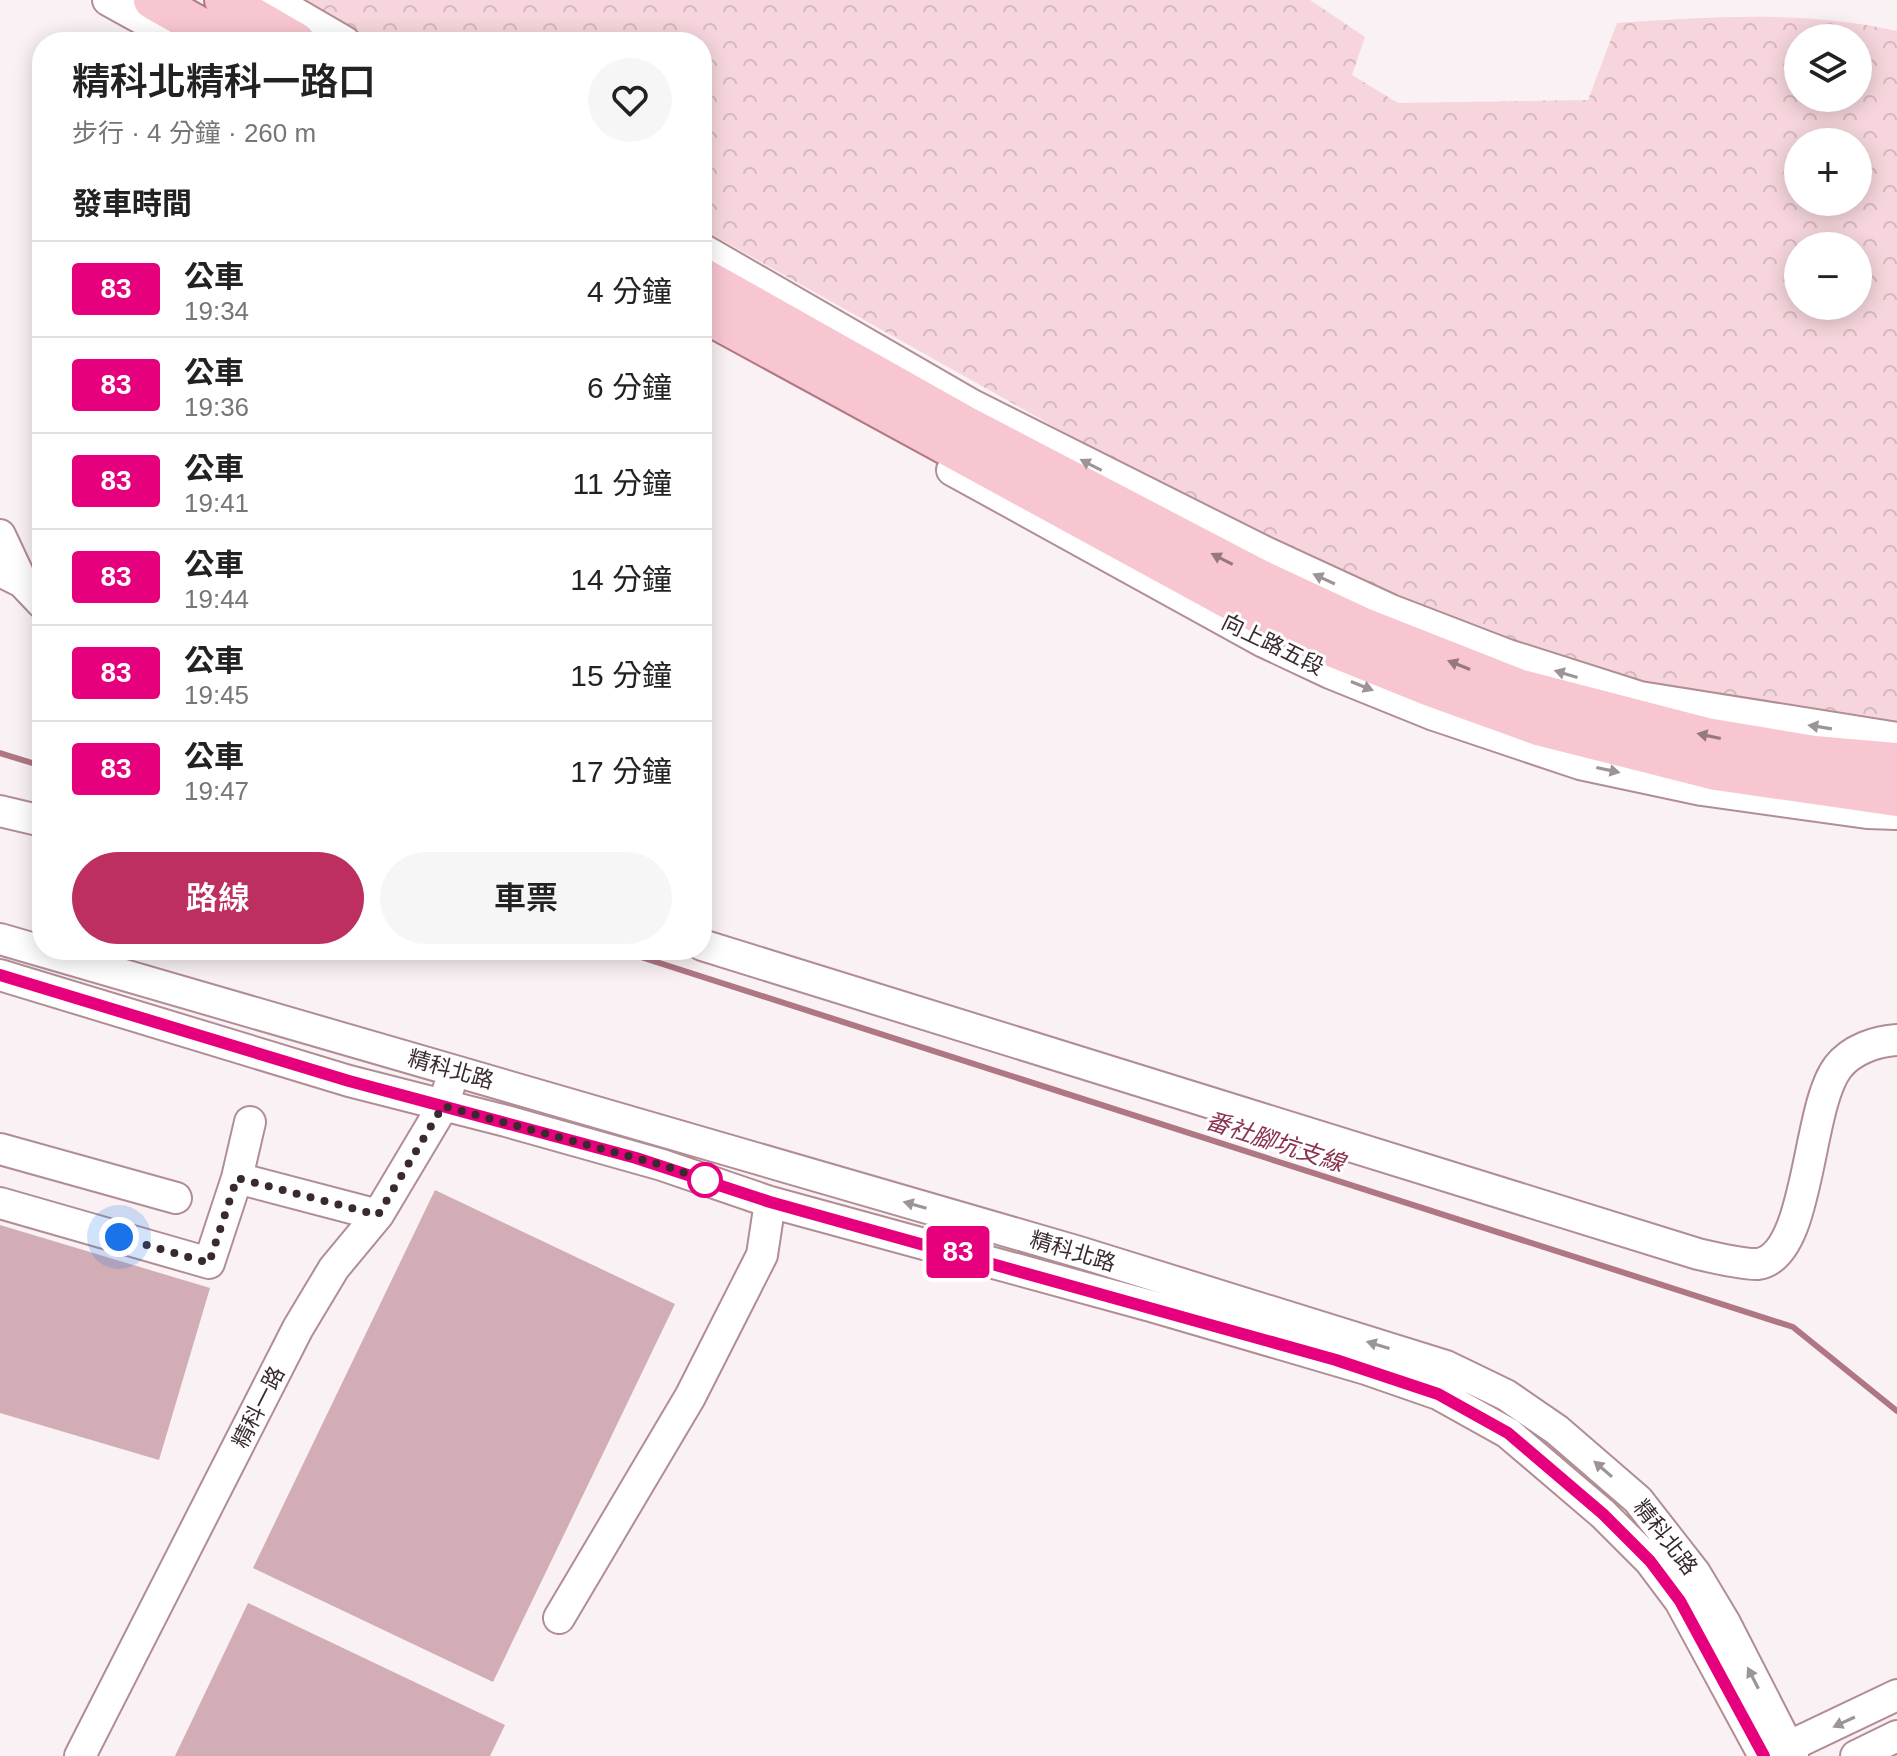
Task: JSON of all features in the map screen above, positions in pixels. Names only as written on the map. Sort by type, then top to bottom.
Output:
[{"type":"main road","points":[[153,0],[209,32]]},
{"type":"main road","points":[[224,0],[279,32]]},
{"type":"main road","points":[[712,283],[965,425],[1258,578],[1363,627],[1518,688],[1706,737],[1814,755],[1897,762]]},
{"type":"main road","name":"向上路五段","points":[[712,317],[1230,600],[1306,637],[1538,726],[1716,771],[1897,797]]},
{"type":"street","points":[[108,0],[166,32]]},
{"type":"street","points":[[273,0],[328,32]]},
{"type":"street","points":[[712,255],[972,405],[1261,550],[1391,610],[1508,655],[1640,697],[1897,738]]},
{"type":"street","name":"向上路五段","points":[[712,336],[1264,642],[1330,673],[1434,715],[1580,764],[1702,790],[1867,813],[1897,814]]},
{"type":"street","points":[[0,535],[21,585]]},
{"type":"street","points":[[0,811],[32,819]]},
{"type":"street","name":"精科北路","points":[[0,939],[32,948]]},
{"type":"street","points":[[712,948],[1698,1254],[1758,1264],[1780,1252],[1796,1221],[1811,1144],[1837,1068],[1860,1049],[1897,1040]]},
{"type":"street","name":"精科北路","points":[[73,960],[1079,1252],[1446,1366],[1506,1395],[1557,1430],[1638,1500],[1695,1573],[1725,1623],[1778,1754]]},
{"type":"street","name":"精科北路","points":[[0,975],[349,1081],[662,1165],[770,1202],[1137,1302],[1366,1369],[1438,1394],[1508,1433],[1603,1514],[1650,1561],[1680,1601],[1778,1754]]},
{"type":"street","name":"精科一路","points":[[80,1756],[298,1328],[334,1268],[378,1215],[443,1106],[454,1070]]},
{"type":"street","points":[[0,1203],[209,1263],[237,1178],[250,1122]]},
{"type":"street","points":[[0,1149],[176,1198]]},
{"type":"street","points":[[237,1178],[378,1215]]},
{"type":"street","points":[[559,1618],[690,1397],[762,1255],[770,1202]]},
{"type":"street","points":[[1778,1754],[1897,1695]]},
{"type":"street","points":[[1856,1756],[1897,1736]]},
{"type":"green space","points":[[294,0],[1310,0],[1365,37],[1352,75],[1398,103],[1588,100],[1617,23],[1757,17],[1862,24],[1784,24],[1784,112],[1872,112],[1872,26],[1897,31],[1897,731],[1722,705],[1527,653],[1290,553],[1069,435],[712,235],[712,32],[350,32]]},
{"type":"building","points":[[435,1190],[675,1304],[493,1682],[253,1568]]},
{"type":"building","points":[[0,1225],[210,1288],[159,1460],[0,1413]]},
{"type":"building","points":[[248,1603],[505,1725],[490,1756],[175,1756]]},
{"type":"waterway","name":"番社腳坑支線","points":[[0,753],[32,763]]},
{"type":"waterway","name":"番社腳坑支線","points":[[650,960],[1793,1327],[1897,1411]]},
{"type":"bus line","name":"83","points":[[0,975],[349,1081],[506,1121],[662,1165],[770,1202],[1151,1306],[1366,1369],[1438,1394],[1508,1433],[1603,1514],[1650,1561],[1680,1601],[1764,1756]]},
{"type":"route","points":[[119,1237],[209,1263],[237,1178],[378,1215],[443,1106],[662,1165],[716,1184],[705,1180]]}]
